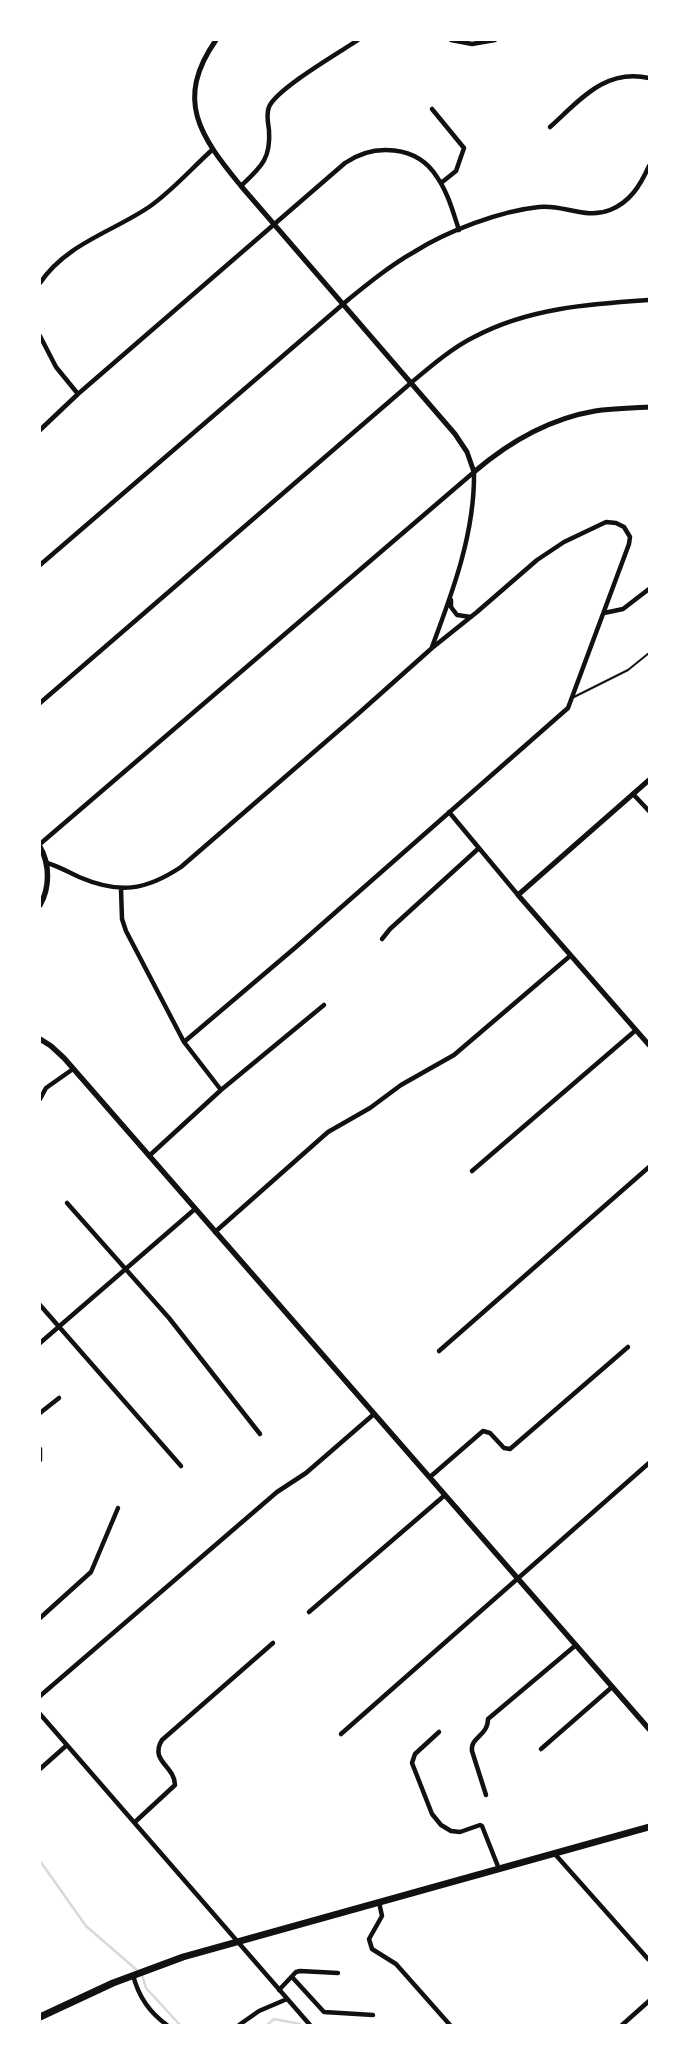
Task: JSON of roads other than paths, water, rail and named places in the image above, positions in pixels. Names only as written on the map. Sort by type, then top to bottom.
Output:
[{"type":"main road","points":[[40,846],[47,864],[45,893],[40,905]]},
{"type":"main road","points":[[40,1039],[51,1046],[73,1069],[649,1729]]},
{"type":"main road","points":[[40,2017],[133,1975],[183,1957],[649,1827]]},
{"type":"street","points":[[216,40],[200,67],[194,92],[200,127],[212,150],[241,186],[412,382],[455,434],[467,452],[474,472],[473,513],[450,599],[432,648]]},
{"type":"street","points":[[241,186],[262,164],[270,147],[268,116],[269,107],[274,99],[358,40]]},
{"type":"street","points":[[451,40],[472,44],[495,40]]},
{"type":"street","points":[[550,126],[601,84],[624,76],[649,78]]},
{"type":"street","points":[[432,109],[464,148],[456,171],[441,183]]},
{"type":"street","points":[[40,430],[78,394],[345,163],[358,154],[386,149],[410,154],[428,166],[441,183],[459,230]]},
{"type":"street","points":[[40,283],[48,272],[74,249],[149,207],[212,150]]},
{"type":"street","points":[[40,565],[344,303],[416,250],[459,230],[505,213],[547,206],[588,214],[606,211],[626,201],[636,191],[649,166]]},
{"type":"street","points":[[40,703],[448,353],[473,337],[506,322],[538,312],[569,307],[649,300]]},
{"type":"street","points":[[40,336],[56,368],[78,394]]},
{"type":"street","points":[[40,846],[474,472],[514,441],[563,419],[595,411],[649,407]]},
{"type":"street","points":[[47,864],[55,865],[88,881],[121,889],[157,882],[181,867],[359,714],[432,648],[537,560],[564,542],[606,522],[616,522],[627,532],[630,537],[629,544],[573,697],[564,713],[184,1042]]},
{"type":"street","points":[[604,613],[623,609],[649,589]]},
{"type":"street","points":[[450,599],[451,607],[457,616],[471,617]]},
{"type":"street","points":[[518,895],[649,780]]},
{"type":"street","points":[[633,794],[649,812]]},
{"type":"street","points":[[449,812],[570,956],[649,1045]]},
{"type":"street","points":[[382,939],[390,929],[479,848]]},
{"type":"street","points":[[121,889],[122,919],[126,931],[184,1042],[221,1090]]},
{"type":"street","points":[[215,1232],[328,1132],[370,1108],[406,1082],[454,1055],[570,956]]},
{"type":"street","points":[[149,1156],[221,1090],[324,1005]]},
{"type":"street","points":[[472,1171],[636,1030]]},
{"type":"street","points":[[40,1098],[43,1087],[73,1069]]},
{"type":"street","points":[[439,1351],[649,1167]]},
{"type":"street","points":[[67,1202],[169,1318],[260,1434]]},
{"type":"street","points":[[40,1343],[195,1209]]},
{"type":"street","points":[[40,1305],[181,1466]]},
{"type":"street","points":[[430,1477],[483,1432],[490,1433],[504,1448],[510,1449],[628,1347]]},
{"type":"street","points":[[40,1413],[59,1398]]},
{"type":"street","points":[[40,1696],[277,1492],[306,1473],[374,1414]]},
{"type":"street","points":[[40,1450],[40,1460]]},
{"type":"street","points":[[341,1734],[649,1463]]},
{"type":"street","points":[[309,1612],[445,1495]]},
{"type":"street","points":[[40,1618],[91,1572],[118,1508]]},
{"type":"street","points":[[135,1822],[175,1785],[172,1774],[158,1754],[158,1746],[162,1740],[274,1643]]},
{"type":"street","points":[[486,1795],[471,1746],[486,1731],[488,1719],[576,1645]]},
{"type":"street","points":[[541,1749],[612,1687]]},
{"type":"street","points":[[40,1714],[310,2025]]},
{"type":"street","points":[[439,1732],[415,1754],[412,1763],[432,1814],[441,1825],[451,1831],[460,1832],[482,1826],[499,1869]]},
{"type":"street","points":[[40,1769],[67,1746]]},
{"type":"street","points":[[554,1853],[648,1959]]},
{"type":"street","points":[[379,1902],[382,1916],[370,1939],[372,1949],[398,1966],[450,2025]]},
{"type":"street","points":[[278,1990],[300,1971],[338,1973]]},
{"type":"street","points":[[133,1975],[135,1985],[144,2001],[166,2025]]},
{"type":"street","points":[[292,1977],[324,2012],[373,2015]]},
{"type":"street","points":[[239,2025],[259,2011],[281,2003],[286,1999]]},
{"type":"street","points":[[622,2025],[649,2001]]},
{"type":"lane","points":[[573,697],[628,670],[649,653]]},
{"type":"waterway","points":[[40,1861],[86,1926],[138,1971]]},
{"type":"waterway","points":[[142,1975],[146,1988],[180,2025]]},
{"type":"waterway","points":[[267,2025],[274,2019],[300,2024]]}]
